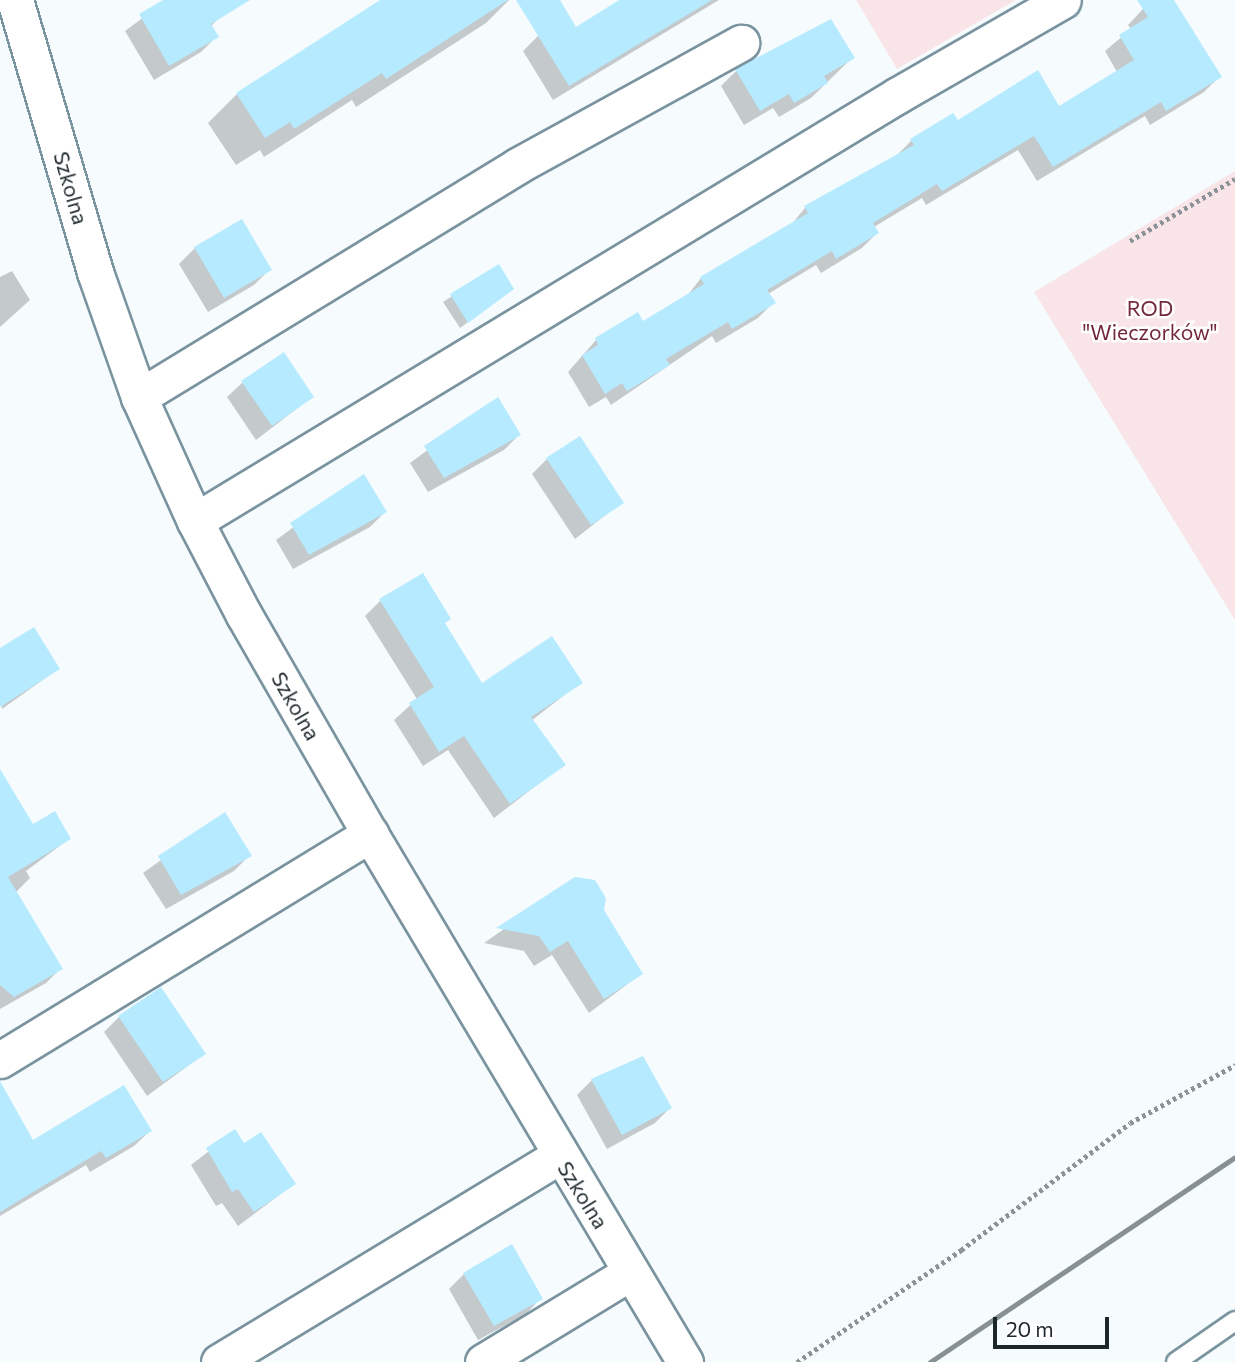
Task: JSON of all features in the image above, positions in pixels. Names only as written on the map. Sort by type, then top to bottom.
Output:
[{"type":"street","points":[[195,521],[898,94],[1063,0]]},
{"type":"street","name":"Szkolna","points":[[11,14],[95,272],[139,397],[195,521],[244,615],[370,834],[559,1156],[685,1362]]},
{"type":"street","points":[[139,397],[517,166],[741,43]]},
{"type":"street","points":[[0,1060],[370,834]]},
{"type":"street","points":[[219,1362],[559,1156]]},
{"type":"street","points":[[483,1362],[631,1272]]},
{"type":"lane","points":[[1176,1362],[1235,1321]]},
{"type":"path","points":[[1130,241],[1235,179]]},
{"type":"path","points":[[797,1362],[961,1250],[1130,1122],[1235,1065]]},
{"type":"green space","points":[[856,0],[1016,0],[897,69]]},
{"type":"green space","name":"ROD \"Wieczorków\"","points":[[1235,171],[1235,620],[1034,292]]},
{"type":"building","points":[[163,0],[250,0],[211,24],[219,37],[169,66],[139,14]]},
{"type":"building","points":[[380,0],[508,0],[386,79],[382,73],[294,129],[290,122],[265,138],[236,93]]},
{"type":"building","points":[[516,0],[560,0],[576,27],[619,0],[712,0],[569,86]]},
{"type":"building","points":[[1137,0],[1174,0],[1222,77],[1166,111],[1161,102],[1053,167],[1034,136],[942,191],[937,184],[873,223],[879,233],[836,259],[832,251],[767,290],[776,303],[732,329],[728,322],[666,359],[670,365],[627,391],[622,383],[605,394],[582,355],[598,345],[595,338],[638,312],[643,321],[704,284],[700,277],[808,213],[804,206],[914,145],[910,139],[953,113],[958,120],[1038,70],[1059,106],[1134,60],[1119,35],[1148,17]]},
{"type":"building","points":[[831,19],[855,58],[824,76],[828,83],[794,103],[789,94],[760,111],[735,69]]},
{"type":"building","points":[[242,219],[272,270],[224,298],[194,247]]},
{"type":"building","points":[[499,264],[514,289],[468,323],[450,294]]},
{"type":"building","points":[[284,352],[314,397],[272,426],[241,381]]},
{"type":"building","points":[[498,397],[521,435],[444,478],[424,446]]},
{"type":"building","points":[[580,436],[624,503],[591,525],[546,458]]},
{"type":"building","points":[[364,474],[387,512],[309,555],[290,523]]},
{"type":"building","points":[[423,573],[451,619],[445,623],[482,683],[552,636],[583,683],[531,717],[566,765],[510,804],[464,736],[439,752],[409,703],[434,687],[379,599]]},
{"type":"building","points":[[34,627],[60,669],[0,707],[0,648]]},
{"type":"building","points":[[0,769],[33,824],[55,811],[71,839],[8,877],[63,969],[14,997],[0,985]]},
{"type":"building","points":[[225,812],[252,856],[181,895],[158,856]]},
{"type":"building","points":[[575,877],[595,880],[606,898],[604,910],[643,974],[604,999],[568,941],[550,952],[539,936],[496,928]]},
{"type":"building","points":[[161,987],[206,1054],[163,1082],[118,1016]]},
{"type":"building","points":[[643,1056],[672,1108],[622,1135],[591,1079]]},
{"type":"building","points":[[0,1081],[33,1140],[124,1085],[152,1131],[106,1158],[101,1151],[0,1212]]},
{"type":"building","points":[[235,1129],[244,1143],[261,1132],[296,1184],[254,1212],[238,1189],[232,1192],[206,1148]]},
{"type":"building","points":[[512,1244],[543,1299],[494,1326],[463,1273]]},
{"type":"railway","points":[[930,1362],[1235,1157]]}]
